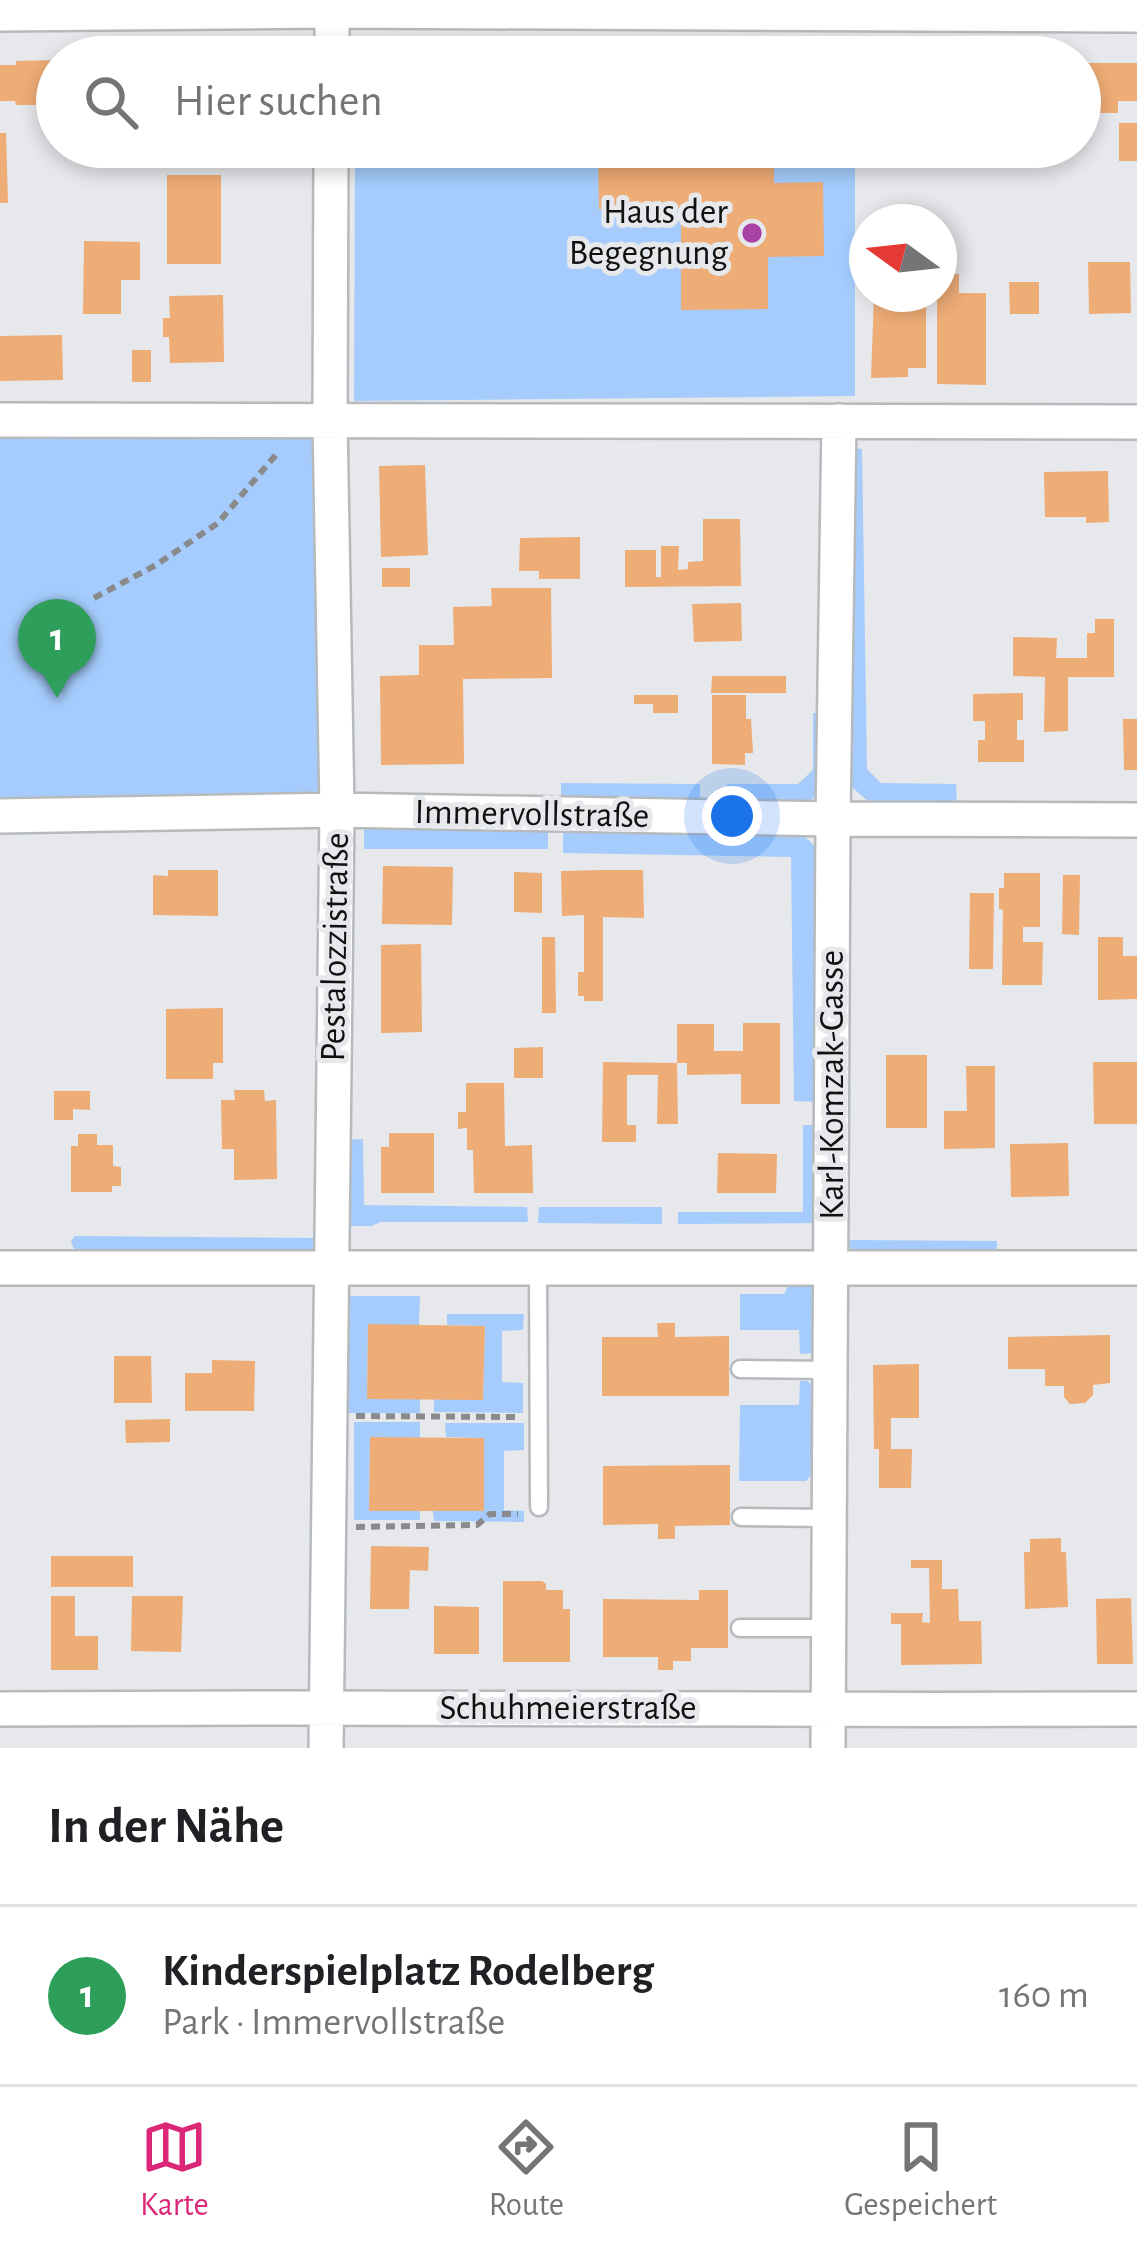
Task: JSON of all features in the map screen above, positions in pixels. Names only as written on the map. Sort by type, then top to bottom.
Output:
[{"type":"street","points":[[0,14],[332,5],[1137,15]]},
{"type":"street","points":[[332,5],[332,36]]},
{"type":"street","name":"Pestalozzistraße","points":[[326,1748],[337,810],[317,421],[330,168]]},
{"type":"street","points":[[0,420],[1137,422]]},
{"type":"street","name":"Karl-Komzak-Gasse","points":[[829,1748],[838,421]]},
{"type":"street","name":"Immervollstraße","points":[[0,815],[337,810],[1137,820]]},
{"type":"street","points":[[0,1268],[1137,1268]]},
{"type":"street","name":"Schuhmeierstraße","points":[[0,1709],[1137,1709]]},
{"type":"lane","points":[[538,1267],[539,1507]]},
{"type":"lane","points":[[740,1369],[830,1370]]},
{"type":"lane","points":[[741,1517],[830,1518]]},
{"type":"lane","points":[[740,1628],[829,1628]]},
{"type":"path","points":[[94,598],[156,566],[218,523],[317,421]]},
{"type":"path","points":[[330,1415],[538,1417]]},
{"type":"path","points":[[328,1527],[477,1525],[490,1514],[538,1514],[539,1507]]},
{"type":"shaded area","points":[[355,168],[855,168],[855,204],[849,204],[849,312],[855,312],[855,396],[354,401]]},
{"type":"shaded area","points":[[319,429],[320,796],[0,798],[0,439]]},
{"type":"shaded area","points":[[855,448],[862,449],[867,769],[881,783],[956,784],[957,808],[877,809],[846,782],[851,459]]},
{"type":"shaded area","points":[[813,713],[826,713],[824,788],[809,802],[726,802],[727,784],[798,784],[813,770]]},
{"type":"shaded area","points":[[561,783],[700,784],[700,802],[561,808]]},
{"type":"shaded area","points":[[364,829],[548,830],[548,849],[364,849]]},
{"type":"shaded area","points":[[563,829],[791,831],[814,845],[823,860],[819,1102],[794,1101],[791,857],[563,853]]},
{"type":"shaded area","points":[[803,1125],[824,1125],[824,1223],[678,1224],[678,1212],[803,1212]]},
{"type":"shaded area","points":[[363,1139],[364,1205],[527,1207],[528,1222],[344,1226],[344,1140]]},
{"type":"shaded area","points":[[539,1207],[662,1207],[662,1224],[538,1223]]},
{"type":"shaded area","points":[[75,1236],[319,1238],[312,1251],[303,1255],[75,1252],[71,1241]]},
{"type":"shaded area","points":[[844,1240],[997,1241],[997,1252],[857,1256]]},
{"type":"shaded area","points":[[794,1283],[816,1292],[815,1353],[800,1354],[799,1330],[740,1330],[740,1294],[784,1294]]},
{"type":"shaded area","points":[[340,1296],[420,1296],[419,1325],[368,1325],[367,1398],[420,1399],[420,1413],[340,1413]]},
{"type":"shaded area","points":[[447,1314],[524,1314],[523,1330],[502,1331],[502,1382],[523,1383],[523,1413],[434,1412],[434,1399],[483,1399],[485,1326],[447,1325]]},
{"type":"shaded area","points":[[800,1381],[819,1390],[818,1466],[806,1481],[739,1481],[740,1405],[799,1405]]},
{"type":"shaded area","points":[[354,1422],[420,1422],[420,1438],[370,1438],[369,1510],[420,1511],[420,1520],[354,1520]]},
{"type":"shaded area","points":[[445,1423],[524,1423],[524,1450],[504,1451],[504,1510],[524,1511],[524,1522],[434,1521],[433,1511],[484,1510],[484,1438],[446,1437]]},
{"type":"building","points":[[16,61],[36,61],[36,105],[0,101],[0,65],[16,65]]},
{"type":"building","points":[[1101,63],[1137,63],[1137,101],[1118,101],[1118,113],[1101,113]]},
{"type":"building","points":[[1119,123],[1137,123],[1137,161],[1119,161]]},
{"type":"building","points":[[0,133],[6,133],[8,203],[0,203]]},
{"type":"building","name":"Haus der Begegnung","points":[[598,168],[774,168],[774,183],[823,182],[824,256],[768,257],[768,309],[681,310],[681,208],[599,209]]},
{"type":"building","points":[[167,175],[221,175],[221,264],[167,264]]},
{"type":"building","points":[[84,241],[140,242],[140,280],[121,280],[121,314],[83,314]]},
{"type":"building","points":[[1088,262],[1130,262],[1131,313],[1089,314]]},
{"type":"building","points":[[959,274],[959,293],[986,293],[986,385],[937,384],[937,312],[957,312]]},
{"type":"building","points":[[1009,282],[1039,282],[1039,314],[1010,314]]},
{"type":"building","points":[[223,295],[224,362],[170,363],[169,337],[163,337],[163,318],[170,318],[169,296]]},
{"type":"building","points":[[873,312],[926,312],[926,368],[908,368],[908,377],[871,378]]},
{"type":"building","points":[[62,335],[63,380],[0,381],[0,336]]},
{"type":"building","points":[[132,350],[151,350],[151,382],[132,382]]},
{"type":"building","points":[[425,465],[428,555],[381,557],[379,466]]},
{"type":"building","points":[[1108,471],[1109,522],[1045,517],[1044,472]]},
{"type":"building","points":[[703,519],[740,519],[741,586],[625,587],[625,550],[656,550],[656,577],[661,577],[661,546],[679,546],[678,570],[688,569],[688,562],[703,561]]},
{"type":"building","points":[[580,537],[580,579],[539,579],[539,571],[519,571],[520,538]]},
{"type":"building","points":[[382,568],[410,568],[410,587],[382,587]]},
{"type":"building","points":[[491,588],[551,588],[552,678],[463,679],[464,764],[381,765],[380,676],[419,675],[419,645],[454,645],[453,607],[492,606]]},
{"type":"building","points":[[741,603],[742,641],[694,642],[692,604]]},
{"type":"building","points":[[1095,619],[1114,619],[1114,677],[1068,677],[1068,731],[1044,732],[1045,677],[1013,676],[1013,637],[1057,638],[1056,658],[1087,658],[1087,633],[1095,633]]},
{"type":"building","points":[[712,676],[786,676],[786,693],[711,693]]},
{"type":"building","points":[[1023,693],[1017,740],[1024,740],[1024,762],[978,762],[978,740],[985,740],[985,721],[973,721],[973,694]]},
{"type":"building","points":[[634,695],[678,695],[678,713],[653,713],[653,704],[634,704]]},
{"type":"building","points":[[712,695],[746,695],[753,753],[745,753],[745,765],[712,764]]},
{"type":"building","points":[[1123,719],[1137,719],[1137,770],[1124,770]]},
{"type":"building","points":[[383,866],[453,867],[452,925],[382,924]]},
{"type":"building","points":[[168,870],[218,870],[218,916],[153,915],[153,875],[168,876]]},
{"type":"building","points":[[643,870],[644,918],[603,917],[603,1001],[584,1001],[584,996],[578,996],[578,972],[584,972],[584,915],[562,916],[561,871]]},
{"type":"building","points":[[514,872],[542,873],[542,913],[514,912]]},
{"type":"building","points":[[1004,873],[1040,873],[1040,927],[1023,927],[1023,942],[1043,942],[1042,985],[1002,985],[999,888],[1004,888]]},
{"type":"building","points":[[1063,875],[1080,875],[1079,935],[1062,934]]},
{"type":"building","points":[[970,893],[994,893],[993,969],[969,969]]},
{"type":"building","points":[[542,937],[555,937],[556,1013],[542,1013]]},
{"type":"building","points":[[1098,937],[1123,937],[1123,956],[1137,956],[1137,999],[1098,1000]]},
{"type":"building","points":[[421,944],[422,1032],[381,1033],[381,945]]},
{"type":"building","points":[[223,1008],[223,1063],[213,1063],[213,1079],[166,1079],[166,1009]]},
{"type":"building","points":[[743,1023],[780,1023],[780,1104],[741,1104],[741,1074],[687,1075],[687,1063],[677,1063],[677,1024],[714,1024],[714,1051],[743,1051]]},
{"type":"building","points":[[543,1047],[543,1078],[514,1078],[514,1048]]},
{"type":"building","points":[[886,1055],[927,1055],[927,1128],[886,1128]]},
{"type":"building","points":[[603,1062],[677,1063],[678,1124],[657,1124],[658,1075],[627,1075],[627,1125],[636,1125],[636,1142],[602,1142]]},
{"type":"building","points":[[1093,1062],[1137,1062],[1137,1124],[1094,1124]]},
{"type":"building","points":[[966,1066],[995,1066],[995,1148],[944,1149],[944,1111],[967,1111]]},
{"type":"building","points":[[466,1083],[504,1083],[505,1146],[532,1145],[533,1193],[474,1193],[473,1150],[467,1150],[467,1128],[458,1129],[458,1112],[466,1112]]},
{"type":"building","points":[[234,1090],[264,1090],[265,1101],[276,1100],[277,1179],[234,1180],[234,1149],[222,1149],[221,1100],[235,1100]]},
{"type":"building","points":[[54,1091],[90,1091],[90,1110],[73,1109],[73,1120],[54,1120]]},
{"type":"building","points":[[389,1133],[434,1133],[434,1193],[381,1193],[381,1147],[389,1147]]},
{"type":"building","points":[[78,1134],[97,1134],[97,1145],[113,1145],[113,1166],[121,1167],[121,1186],[112,1186],[112,1192],[71,1192],[71,1146],[78,1146]]},
{"type":"building","points":[[1068,1143],[1069,1196],[1011,1197],[1010,1144]]},
{"type":"building","points":[[718,1153],[777,1154],[776,1193],[717,1193]]},
{"type":"building","points":[[657,1323],[675,1323],[675,1337],[729,1336],[729,1396],[602,1396],[602,1337],[658,1337]]},
{"type":"building","points":[[368,1324],[485,1326],[483,1400],[367,1399]]},
{"type":"building","points":[[1110,1335],[1110,1383],[1093,1385],[1093,1395],[1085,1403],[1070,1404],[1064,1386],[1045,1386],[1045,1369],[1008,1369],[1008,1337]]},
{"type":"building","points":[[114,1356],[151,1356],[152,1403],[114,1403]]},
{"type":"building","points":[[212,1360],[255,1361],[254,1411],[185,1411],[185,1373],[212,1373]]},
{"type":"building","points":[[919,1364],[919,1418],[891,1418],[891,1449],[912,1449],[911,1488],[879,1488],[873,1365]]},
{"type":"building","points":[[170,1419],[170,1442],[126,1443],[125,1420]]},
{"type":"building","points":[[370,1437],[484,1438],[484,1511],[369,1511]]},
{"type":"building","points":[[730,1465],[730,1525],[675,1526],[675,1539],[658,1539],[658,1524],[603,1525],[603,1466]]},
{"type":"building","points":[[1061,1538],[1068,1607],[1025,1609],[1024,1552],[1030,1552],[1030,1539]]},
{"type":"building","points":[[371,1546],[429,1547],[428,1571],[410,1570],[409,1609],[370,1609]]},
{"type":"building","points":[[51,1556],[133,1556],[133,1587],[51,1587]]},
{"type":"building","points":[[911,1560],[942,1560],[942,1589],[958,1589],[959,1621],[981,1621],[982,1664],[901,1665],[901,1624],[891,1624],[891,1613],[923,1613],[922,1622],[930,1623],[929,1568],[911,1568]]},
{"type":"building","points":[[503,1581],[542,1581],[546,1590],[563,1590],[563,1609],[570,1609],[570,1662],[503,1662]]},
{"type":"building","points":[[699,1590],[728,1590],[728,1648],[691,1648],[691,1661],[673,1661],[673,1670],[658,1670],[658,1657],[603,1657],[603,1599],[699,1600]]},
{"type":"building","points":[[51,1596],[75,1596],[75,1636],[98,1636],[98,1670],[51,1670]]},
{"type":"building","points":[[132,1596],[183,1596],[181,1652],[131,1651]]},
{"type":"building","points":[[1131,1598],[1133,1664],[1097,1664],[1096,1599]]},
{"type":"building","points":[[434,1606],[479,1607],[479,1654],[434,1654]]},
{"type":"place","name":"Haus der Begegnung","points":[[752,233]]},
{"type":"place","name":"Kinderspielplatz Rodelberg","points":[[57,698]]}]
